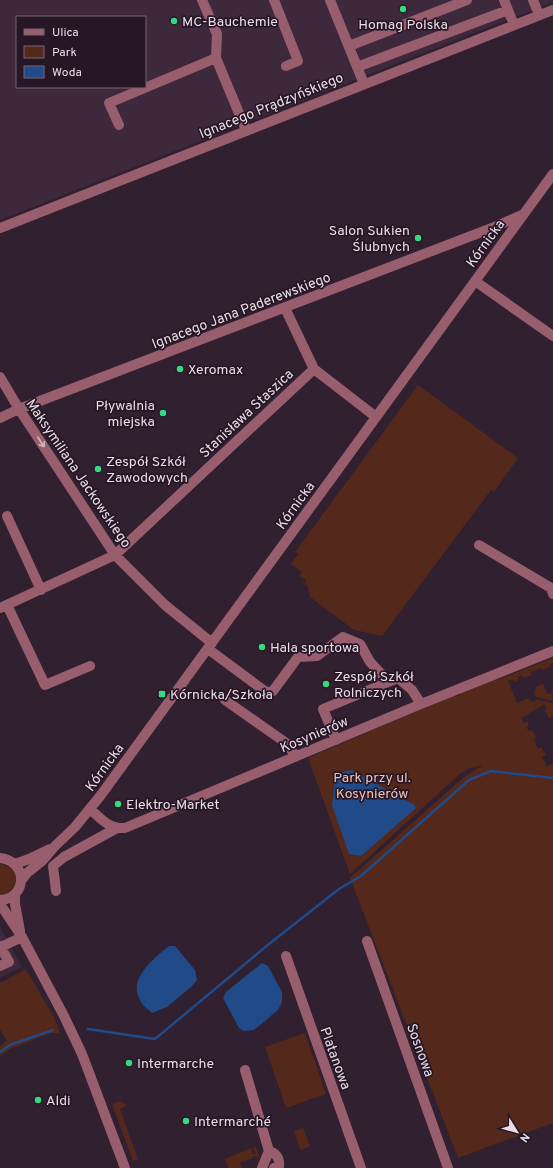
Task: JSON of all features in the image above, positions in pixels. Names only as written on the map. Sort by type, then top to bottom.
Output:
[{"type":"street","points":[[202,0],[217,34],[216,58],[246,130]]},
{"type":"street","points":[[274,0],[298,61],[286,66]]},
{"type":"street","points":[[330,0],[364,84]]},
{"type":"street","points":[[349,46],[467,0]]},
{"type":"street","points":[[504,0],[514,25]]},
{"type":"street","points":[[533,0],[539,15]]},
{"type":"street","points":[[357,67],[508,10]]},
{"type":"street","name":"Ignacego Prądzyńskiego","points":[[0,228],[553,10]]},
{"type":"street","points":[[146,87],[216,58]]},
{"type":"street","points":[[119,125],[109,103],[145,88]]},
{"type":"street","name":"Kórnicka","points":[[15,895],[27,873],[43,860],[54,847],[68,835],[90,810],[553,174]]},
{"type":"street","name":"Ignacego Jana Paderewskiego","points":[[0,418],[492,228],[524,214]]},
{"type":"street","points":[[492,228],[506,238]]},
{"type":"street","points":[[475,280],[553,336]]},
{"type":"street","points":[[285,308],[314,369],[376,417]]},
{"type":"street","name":"Stanisława Staszica","points":[[4,607],[115,555],[314,369]]},
{"type":"street","name":"Maksymiliana Jackowskiego","points":[[0,377],[19,410],[115,555],[165,605],[210,646],[266,692],[274,690],[298,657],[317,656],[343,638],[360,644],[370,662],[388,681]]},
{"type":"street","points":[[8,516],[41,590]]},
{"type":"street","points":[[478,545],[551,588],[553,594]]},
{"type":"street","points":[[4,607],[45,685],[90,666]]},
{"type":"street","name":"Kosynierów","points":[[56,891],[52,866],[64,857],[117,828],[125,828],[136,824],[421,704],[553,651]]},
{"type":"street","points":[[336,740],[323,709],[388,681],[398,678],[412,690],[421,704]]},
{"type":"street","points":[[225,700],[289,745],[295,757]]},
{"type":"street","points":[[90,810],[109,825],[117,828]]},
{"type":"street","name":"Kórnicka","points":[[15,864],[54,847]]},
{"type":"street","points":[[0,858],[11,860],[15,864],[20,872],[21,882]]},
{"type":"street","points":[[0,900],[10,898],[15,895]]},
{"type":"street","points":[[15,895],[15,904],[22,937]]},
{"type":"street","points":[[0,904],[22,937],[64,1016],[82,1054],[125,1168]]},
{"type":"street","points":[[0,966],[9,962],[0,946],[22,937]]},
{"type":"street","name":"Sosnowa","points":[[367,941],[448,1168]]},
{"type":"street","name":"Platanowa","points":[[286,956],[361,1168]]},
{"type":"street","points":[[244,1070],[269,1150],[262,1168]]},
{"type":"street","points":[[269,1150],[274,1152],[280,1162],[279,1166],[274,1168]]},
{"type":"shaded area","points":[[0,0],[553,0],[553,2],[0,220]]},
{"type":"shaded area","points":[[0,927],[22,967],[0,978]]},
{"type":"green space","points":[[418,385],[518,458],[494,492],[491,490],[382,636],[354,630],[310,597],[308,587],[304,584],[306,580],[299,576],[302,572],[291,564],[298,554],[295,552]]},
{"type":"green space","name":"Park przy ul. Kosynierów","points":[[553,658],[553,663],[549,665],[550,667],[542,670],[541,668],[531,672],[532,675],[524,678],[522,675],[514,682],[513,679],[508,681],[517,703],[529,698],[531,702],[537,700],[553,703],[553,716],[549,718],[545,710],[547,709],[545,704],[521,718],[524,723],[527,721],[529,726],[526,727],[529,731],[532,730],[536,738],[534,740],[538,749],[541,747],[546,755],[542,757],[547,766],[553,763],[553,1123],[458,1158],[350,878],[464,777],[483,765],[470,768],[461,773],[350,874],[308,758],[454,695],[456,697],[461,694],[461,692],[496,678],[497,680]]},
{"type":"green space","points":[[543,684],[547,694],[552,693],[551,690],[553,689],[553,701],[536,697],[534,692],[536,691],[535,687]]},
{"type":"green space","points":[[0,864],[7,866],[12,870],[15,874],[16,880],[12,889],[7,893],[0,895]]},
{"type":"green space","points":[[26,969],[55,1019],[61,1034],[50,1033],[10,1049],[0,1056],[0,1046],[7,1041],[0,1029],[0,983]]},
{"type":"green space","points":[[305,1033],[326,1094],[286,1108],[265,1047]]},
{"type":"green space","points":[[120,1101],[126,1106],[120,1109],[138,1159],[133,1161],[112,1104]]},
{"type":"green space","points":[[303,1128],[310,1146],[300,1150],[294,1131]]},
{"type":"green space","points":[[256,1147],[259,1156],[253,1156],[253,1158],[240,1163],[242,1168],[229,1168],[225,1159],[251,1148],[253,1154],[256,1154],[253,1148]]},
{"type":"water","points":[[352,770],[413,804],[416,808],[361,856],[349,854],[332,805],[337,775],[341,772]]},
{"type":"water","points":[[169,946],[175,946],[195,970],[197,980],[167,1007],[152,1013],[141,1002],[137,994],[139,978],[150,963]]},
{"type":"water","points":[[262,963],[268,966],[282,992],[282,1002],[278,1010],[254,1030],[244,1031],[239,1028],[223,998],[226,992]]},
{"type":"waterway","points":[[88,1029],[155,1039],[269,944],[339,889],[361,876],[469,780],[491,771],[553,778]]},
{"type":"waterway","points":[[0,1052],[10,1045],[53,1030]]},
{"type":"place","name":"Homag Polska","points":[[403,9]]},
{"type":"place","name":"MC-Bauchemie","points":[[174,21]]},
{"type":"place","name":"Salon Sukien Ślubnych","points":[[418,238]]},
{"type":"place","name":"Xeromax","points":[[180,369]]},
{"type":"place","name":"Pływalnia miejska","points":[[163,413]]},
{"type":"place","name":"Zespół Szkół Zawodowych","points":[[98,469]]},
{"type":"place","name":"Hala sportowa","points":[[262,647]]},
{"type":"place","name":"Zespół Szkół Rolniczych","points":[[326,684]]},
{"type":"place","name":"Kórnicka/Szkoła","points":[[162,694]]},
{"type":"place","name":"Elektro-Market","points":[[118,804]]},
{"type":"place","name":"Intermarche","points":[[129,1063]]},
{"type":"place","name":"Aldi","points":[[38,1100]]},
{"type":"place","name":"Intermarché","points":[[186,1121]]}]
